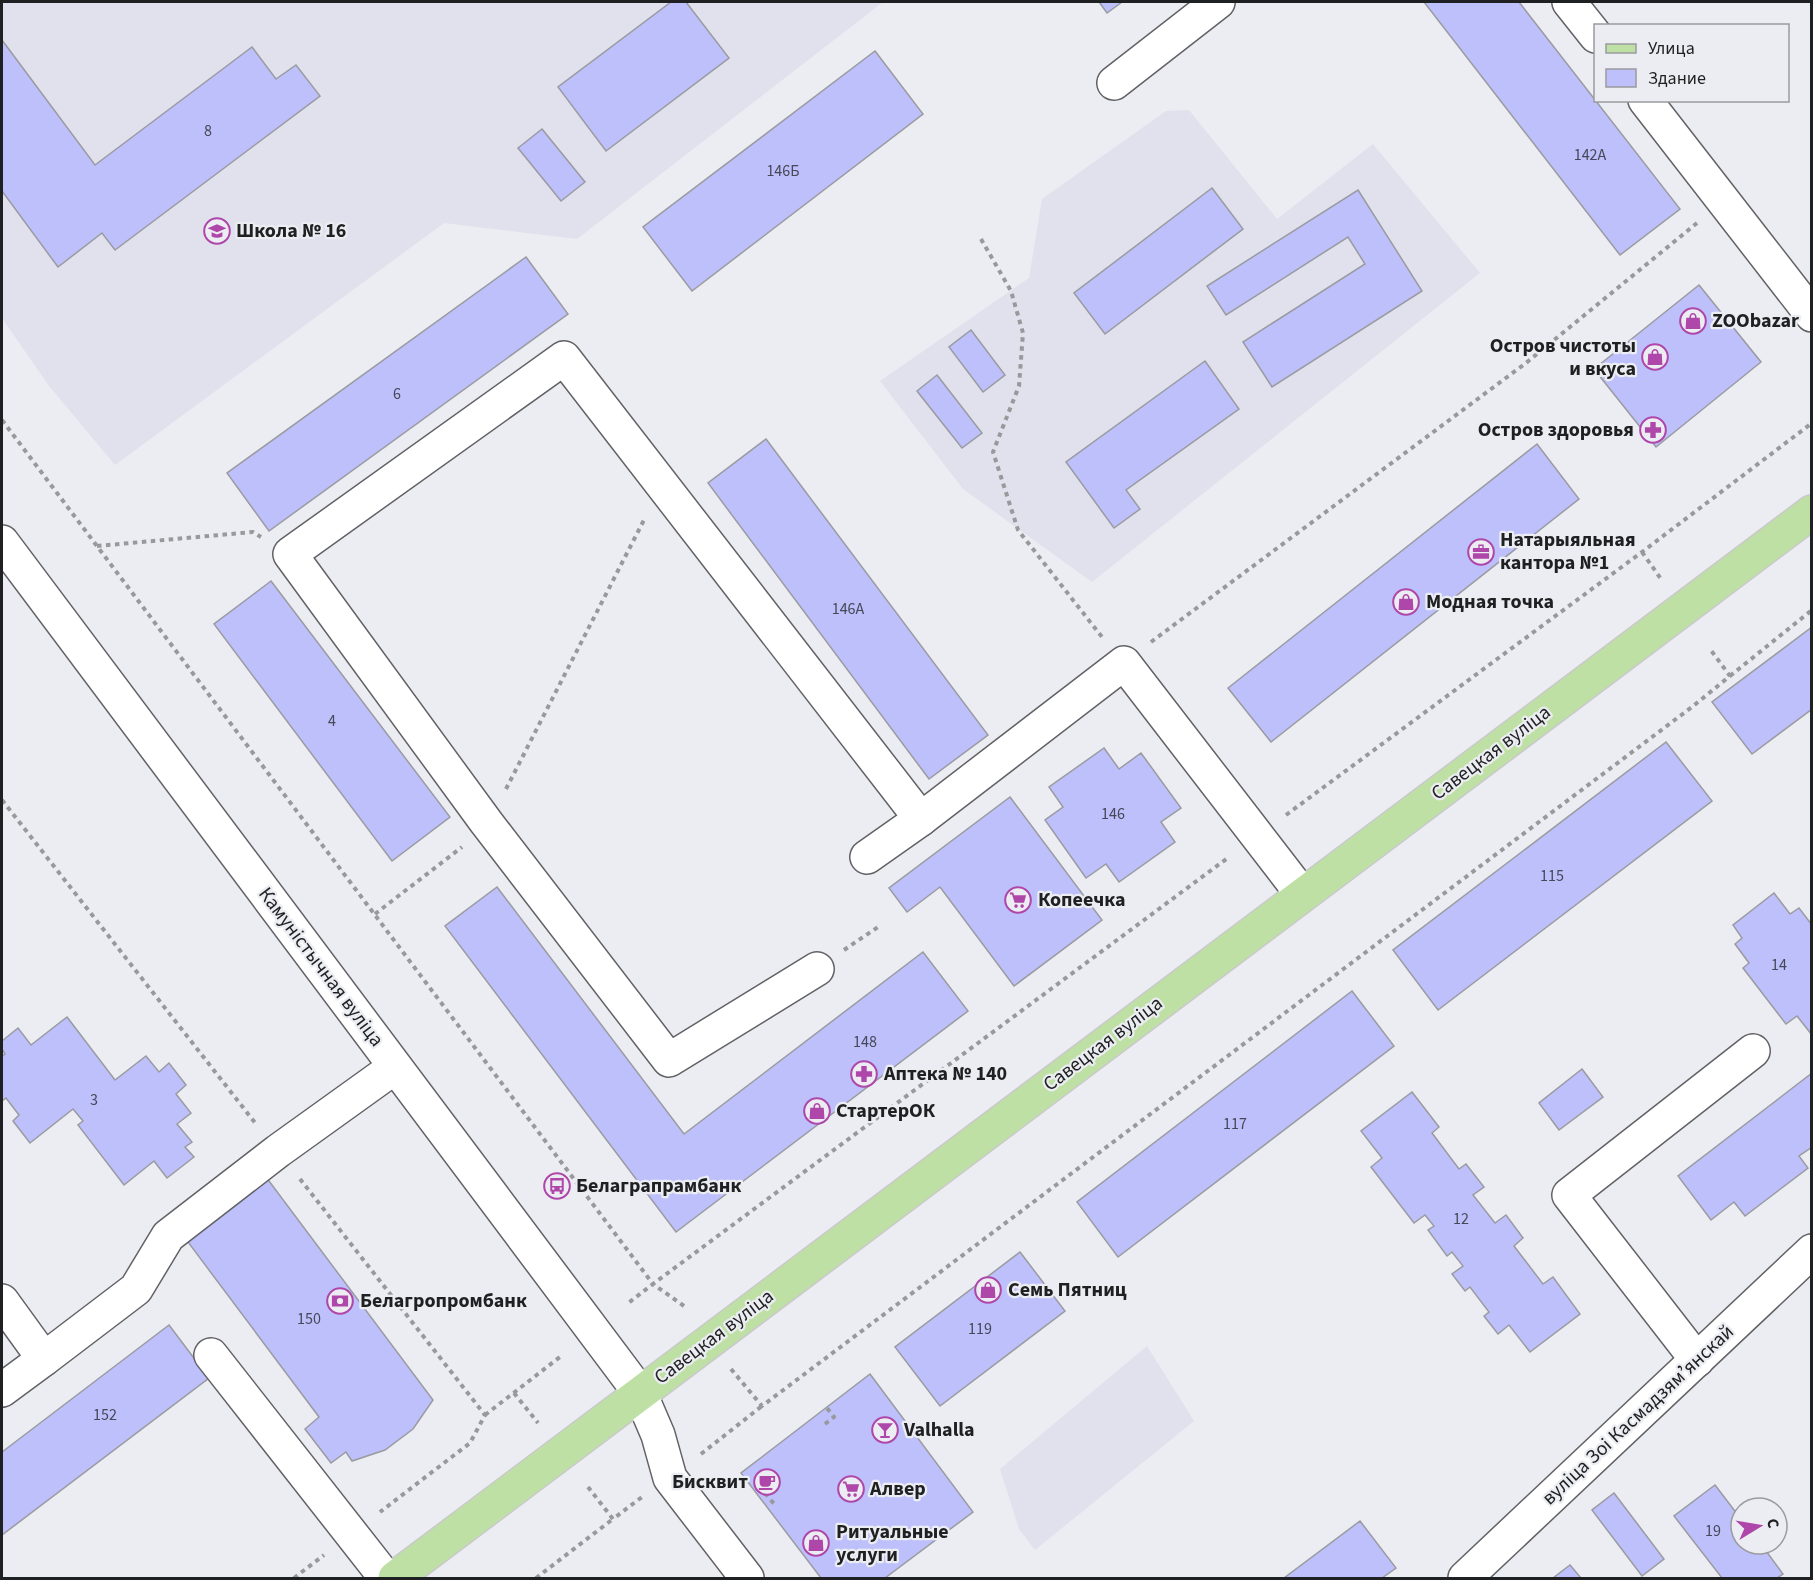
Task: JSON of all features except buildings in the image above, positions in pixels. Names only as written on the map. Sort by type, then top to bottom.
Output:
[{"type":"main road","name":"Савецкая вуліца","points":[[394,1578],[1812,512]]},
{"type":"street","points":[[1114,83],[1218,2]]},
{"type":"street","points":[[1569,2],[1594,33]]},
{"type":"street","points":[[1647,102],[1812,315]]},
{"type":"street","points":[[816,969],[669,1060],[486,822],[290,554],[564,358],[921,819]]},
{"type":"street","name":"Камуністычная вуліца","points":[[2,542],[640,1393],[658,1435],[670,1478],[747,1578]]},
{"type":"street","points":[[867,857],[921,819],[1124,663],[1302,894]]},
{"type":"street","points":[[1697,1360],[1569,1195],[1753,1051]]},
{"type":"street","points":[[2,1390],[136,1289],[168,1236],[278,1151],[396,1067]]},
{"type":"street","name":"вуліца Зоі Касмадзямʼянскай","points":[[1465,1578],[1812,1251]]},
{"type":"street","points":[[2,1301],[44,1359]]},
{"type":"street","points":[[212,1355],[386,1578]]},
{"type":"path","points":[[981,239],[1011,291],[1023,333],[1019,386],[993,452],[1018,530],[1077,608],[1124,663],[1526,363],[1700,221]]},
{"type":"path","points":[[2,420],[653,1284],[684,1306]]},
{"type":"path","points":[[627,1304],[1642,552],[1812,423]]},
{"type":"path","points":[[375,914],[476,837],[486,822],[507,788],[644,521],[652,471]]},
{"type":"path","points":[[96,546],[253,532],[290,554]]},
{"type":"path","points":[[1642,552],[1662,579]]},
{"type":"path","points":[[697,1456],[1731,676],[1812,610]]},
{"type":"path","points":[[1710,649],[1731,676]]},
{"type":"path","points":[[2,800],[485,1415]]},
{"type":"path","points":[[294,1578],[470,1443],[485,1415],[560,1357]]},
{"type":"path","points":[[725,1362],[762,1406]]},
{"type":"path","points":[[514,1393],[538,1423]]},
{"type":"path","points":[[825,1424],[834,1417],[826,1407]]},
{"type":"path","points":[[588,1487],[612,1519]]},
{"type":"path","points":[[765,1493],[775,1505]]},
{"type":"path","points":[[536,1578],[647,1494]]},
{"type":"shaded area","name":"Школа № 16","points":[[2,2],[883,2],[577,239],[444,223],[115,465],[49,386],[2,318]]},
{"type":"shaded area","points":[[1189,110],[1277,219],[1373,144],[1480,273],[1092,582],[963,489],[880,381],[1029,278],[1042,199],[1166,111]]},
{"type":"shaded area","points":[[1147,1346],[1194,1421],[1035,1550],[1019,1529],[1000,1469]]},
{"type":"place","name":"Школа № 16","points":[[217,231]]},
{"type":"place","name":"ZOObazar","points":[[1693,321]]},
{"type":"place","name":"Остров чистоты и вкуса","points":[[1655,357]]},
{"type":"place","name":"Остров здоровья","points":[[1653,430]]},
{"type":"place","name":"Натарыяльная кантора №1","points":[[1481,552]]},
{"type":"place","name":"Модная точка","points":[[1406,602]]},
{"type":"place","name":"Копеечка","points":[[1018,900]]},
{"type":"place","name":"Аптека № 140","points":[[864,1074]]},
{"type":"place","name":"СтартерОК","points":[[817,1111]]},
{"type":"place","name":"Белаграпрамбанк","points":[[557,1186]]},
{"type":"place","name":"Семь Пятниц","points":[[988,1290]]},
{"type":"place","name":"Белагропромбанк","points":[[340,1301]]},
{"type":"place","name":"Valhalla","points":[[885,1430]]},
{"type":"place","name":"Бисквит","points":[[767,1482]]},
{"type":"place","name":"Алвер","points":[[851,1489]]},
{"type":"place","name":"Ритуальные услуги","points":[[816,1543]]}]
